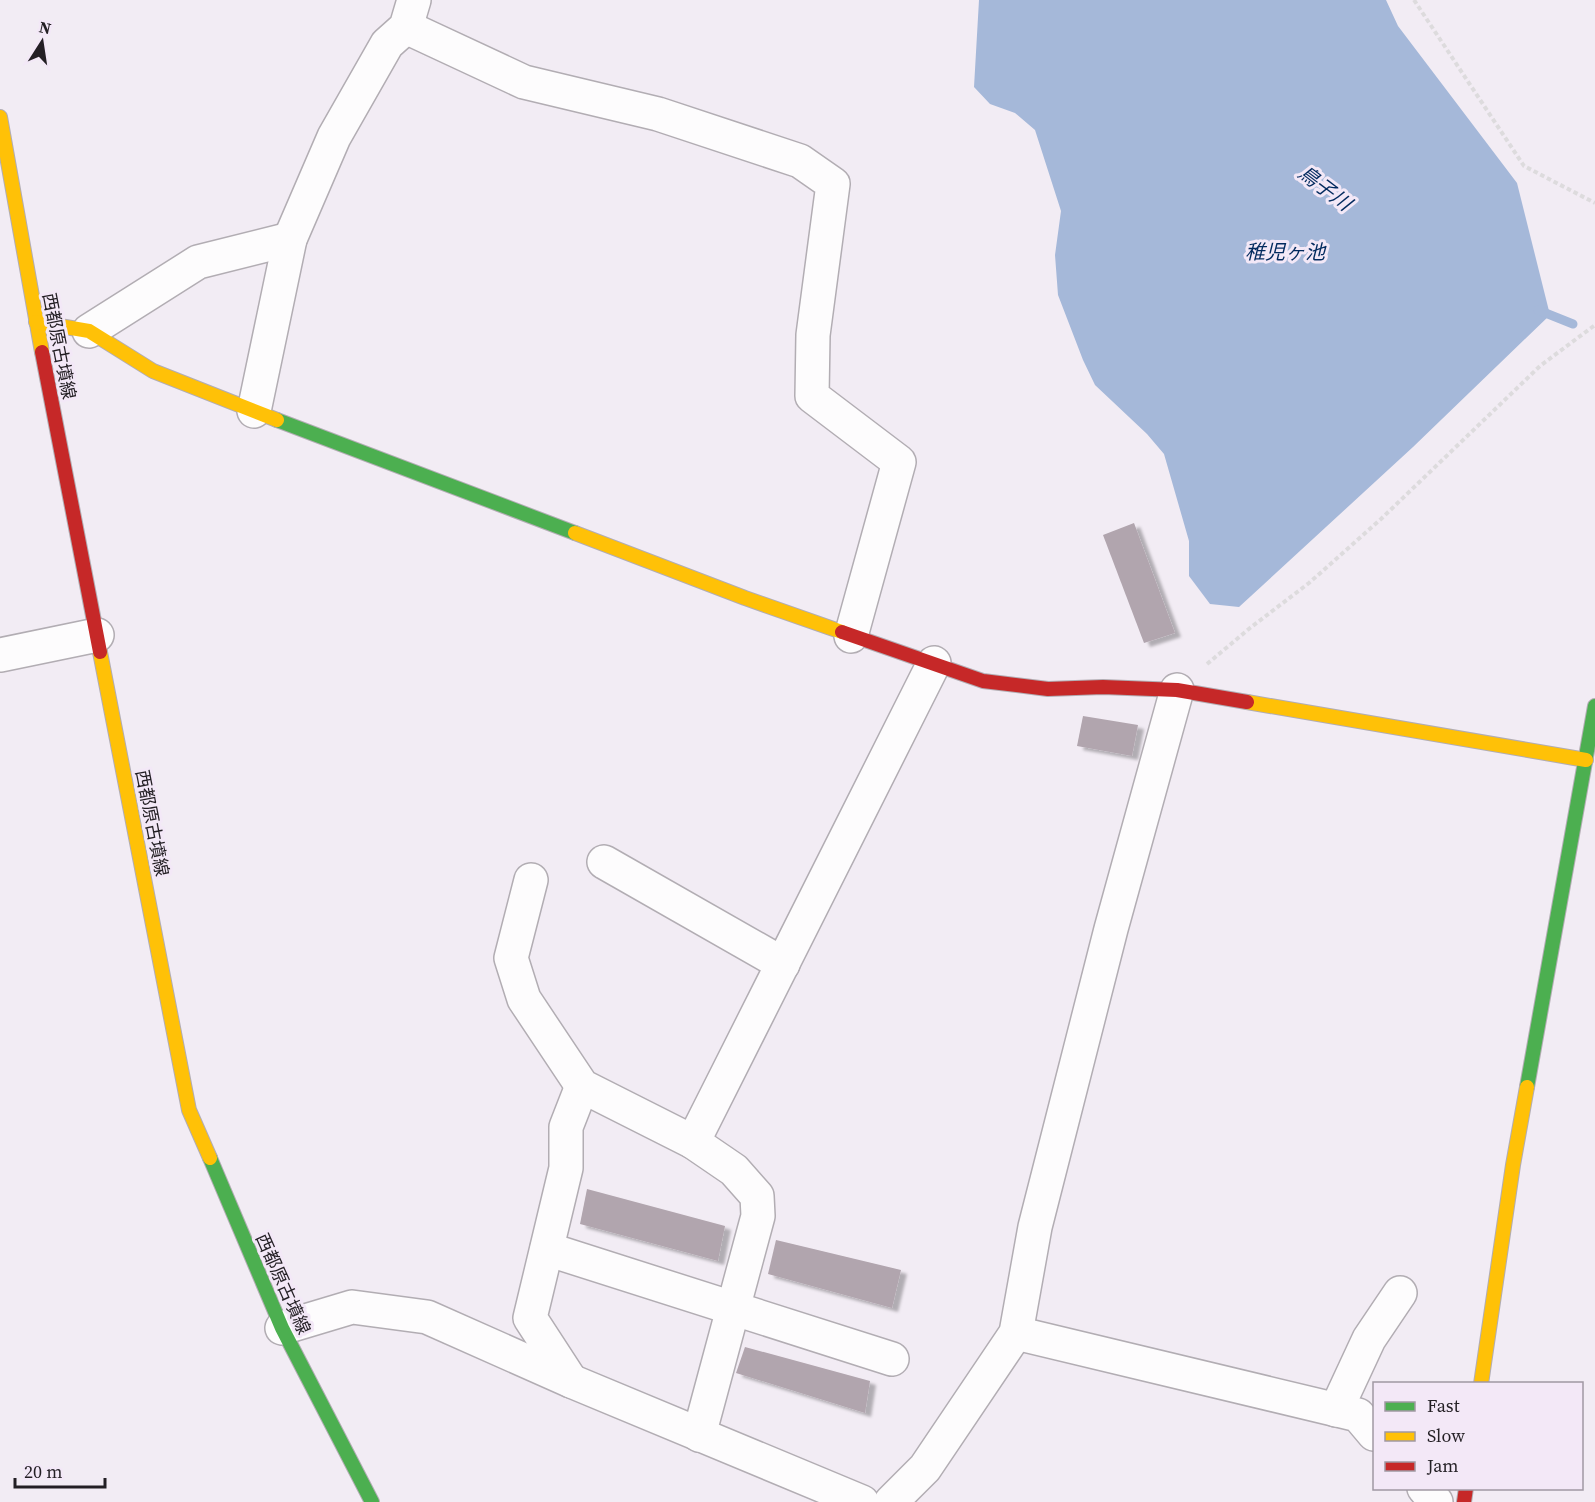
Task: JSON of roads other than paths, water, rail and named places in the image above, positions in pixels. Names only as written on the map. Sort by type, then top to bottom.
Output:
[{"type":"street","points":[[254,411],[290,238],[334,137],[387,44],[410,14],[524,82],[658,114],[747,143],[800,161],[833,184],[813,335],[812,396],[898,462],[851,636]]},
{"type":"street","name":"西都原古墳線","points":[[0,117],[36,322],[189,1110],[282,1328],[372,1502]]},
{"type":"street","points":[[88,331],[198,262],[290,238]]},
{"type":"street","points":[[36,322],[88,331],[153,371],[254,411],[745,598],[983,681],[1048,690],[1102,687],[1177,690],[1586,760]]},
{"type":"street","points":[[0,655],[97,635]]},
{"type":"street","points":[[693,1142],[934,663]]},
{"type":"street","points":[[891,1502],[925,1468],[1016,1333],[1035,1227],[1111,929],[1177,690]]},
{"type":"street","points":[[1481,1382],[1513,1165],[1595,706]]},
{"type":"street","points":[[604,862],[783,964]]},
{"type":"street","points":[[531,880],[511,958],[524,999],[582,1086],[693,1142],[734,1170],[757,1196],[758,1216],[699,1435]]},
{"type":"street","points":[[571,1382],[530,1318],[566,1168],[566,1127],[582,1086]]},
{"type":"street","points":[[547,1249],[892,1359]]},
{"type":"street","points":[[1336,1410],[1370,1339],[1400,1293]]},
{"type":"street","points":[[282,1328],[352,1307],[427,1317],[571,1382],[862,1502]]},
{"type":"street","points":[[1016,1333],[1358,1415],[1373,1433]]},
{"type":"street","points":[[1426,1490],[1436,1502]]},
{"type":"water","name":"稚児ヶ池","points":[[979,0],[1386,0],[1398,26],[1517,183],[1550,315],[1413,447],[1239,607],[1210,604],[1189,576],[1189,541],[1164,454],[1147,434],[1095,385],[1083,360],[1058,295],[1055,255],[1061,211],[1035,130],[1015,113],[990,104],[974,87]]},
{"type":"waterway","name":"鳥子川","points":[[1538,310],[1573,324]]}]
